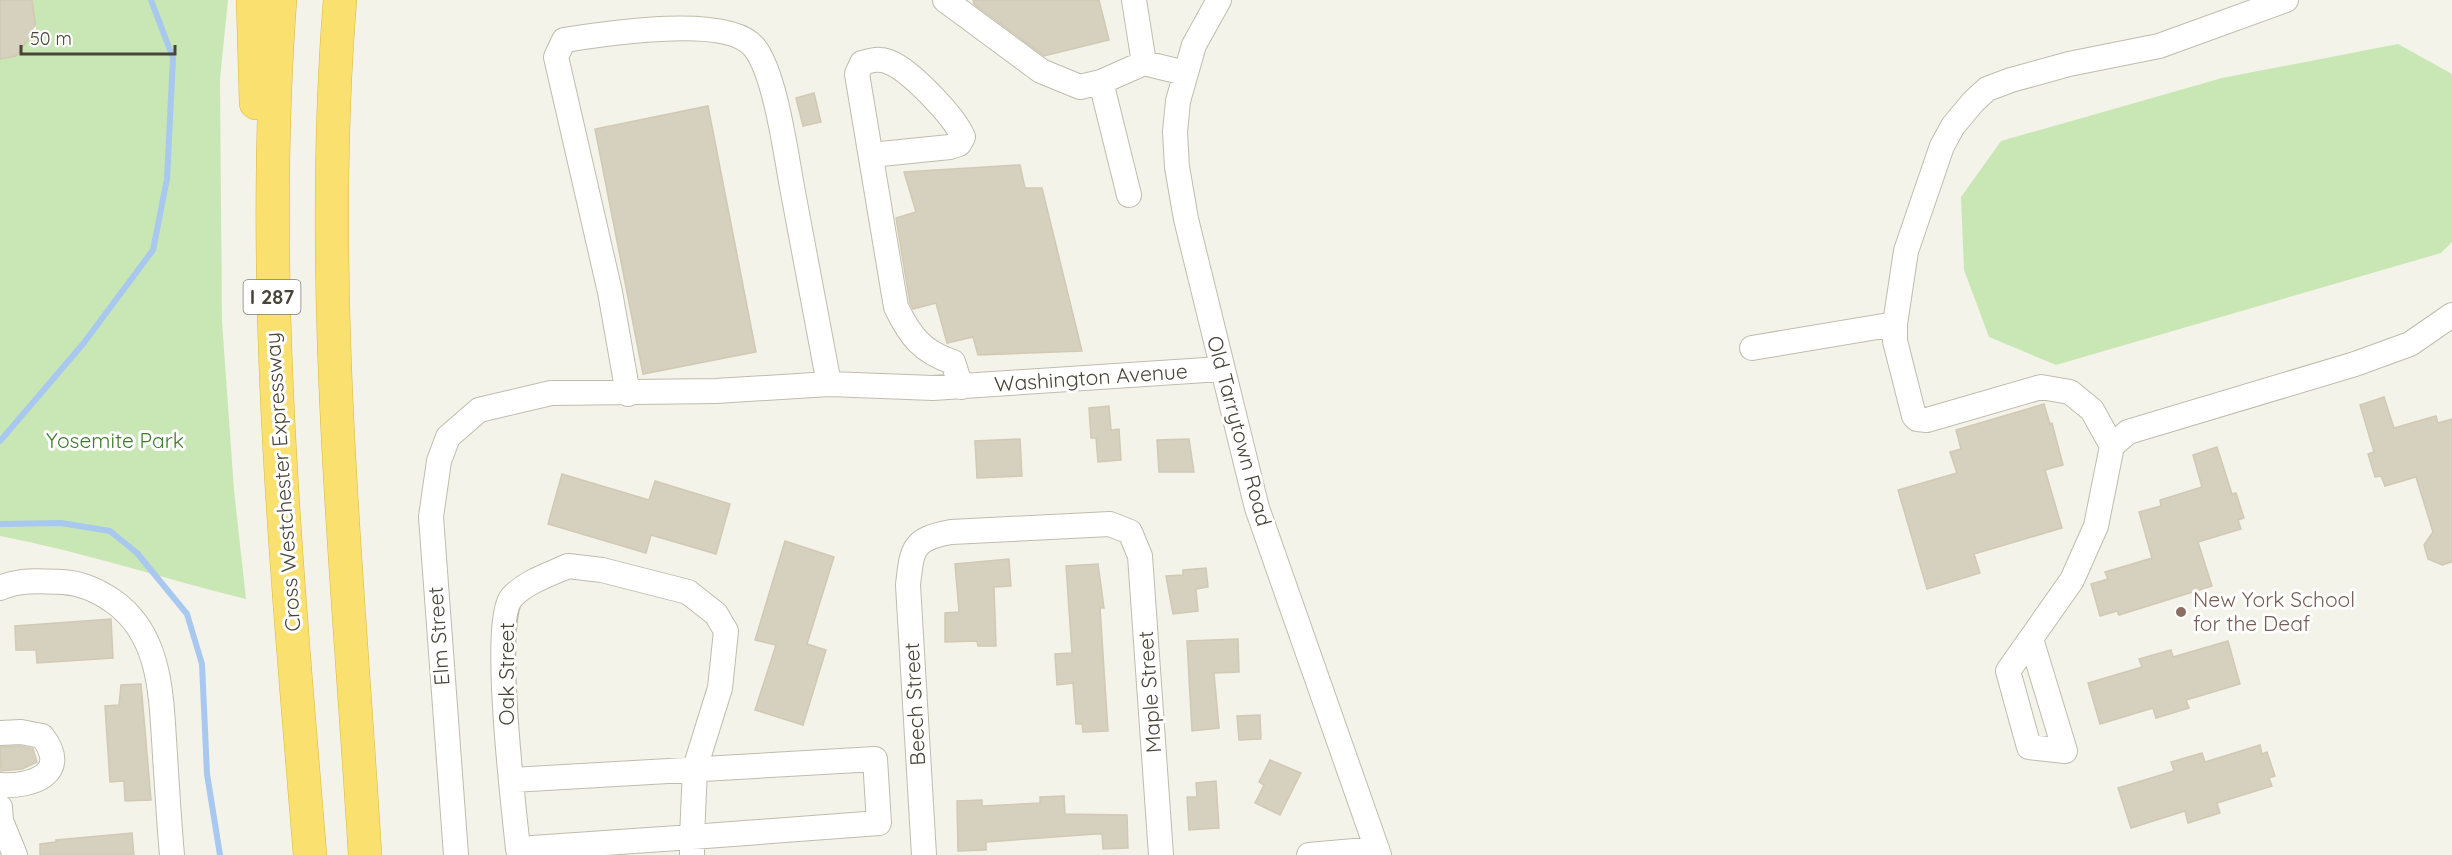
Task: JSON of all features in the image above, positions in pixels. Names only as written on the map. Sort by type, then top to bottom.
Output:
[{"type":"highway","points":[[253,0],[255,92],[271,245]]},
{"type":"highway","name":"Cross Westchester Expressway","points":[[280,0],[274,95],[271,245],[273,321],[289,593],[310,855]]},
{"type":"highway","name":"I 287","points":[[340,0],[333,98],[331,245],[336,396],[365,855]]},
{"type":"highway","points":[[331,245],[363,0]]},
{"type":"street","points":[[945,0],[1041,71],[1080,87],[1101,82],[1144,63],[1185,73]]},
{"type":"street","points":[[1134,0],[1144,63]]},
{"type":"street","name":"Old Tarrytown Road","points":[[1219,0],[1194,45],[1185,73],[1176,122],[1177,167],[1186,219],[1257,508],[1378,852]]},
{"type":"street","points":[[2112,447],[2092,410],[2070,392],[2041,387],[1927,420],[1917,419],[1912,411],[1898,353],[1895,324],[1906,252],[1942,146],[1953,126],[1972,102],[1987,89],[2069,64],[2159,46],[2286,0]]},
{"type":"street","points":[[618,393],[610,292],[556,57],[564,40],[621,31],[704,29],[730,33],[754,46],[771,82],[829,384]]},
{"type":"street","points":[[871,156],[950,147],[959,144],[963,137],[958,126],[941,104],[890,63],[874,59],[862,63],[857,74],[896,307],[906,328],[919,344],[933,356],[953,362],[961,387]]},
{"type":"street","points":[[1101,82],[1130,195]]},
{"type":"street","points":[[2031,639],[2072,580],[2096,526],[2112,447],[2128,432],[2355,364],[2410,344],[2452,315]]},
{"type":"street","points":[[1752,348],[1895,324]]},
{"type":"street","name":"Washington Avenue","points":[[618,393],[829,384],[961,387],[1221,369]]},
{"type":"street","name":"Elm Street","points":[[456,855],[431,517],[439,461],[448,437],[479,410],[551,393],[618,393]]},
{"type":"street","name":"Maple Street","points":[[911,554],[918,543],[933,535],[951,532],[1110,524],[1130,532],[1136,543],[1142,574],[1161,855]]},
{"type":"street","name":"Beech Street","points":[[911,554],[908,585],[924,855]]},
{"type":"street","name":"Oak Street","points":[[568,566],[602,570],[688,592],[716,614],[726,631],[723,667],[720,688],[695,768],[692,846],[518,849],[512,780],[505,706],[505,621],[511,598],[536,580],[568,566]]},
{"type":"street","points":[[0,588],[36,580],[79,583],[103,594],[126,610],[143,633],[156,662],[161,694],[172,855]]},
{"type":"street","points":[[0,733],[21,732],[42,736],[50,747],[52,764],[42,778],[22,786],[0,785]]},
{"type":"street","points":[[512,780],[875,759],[879,823],[692,846]]},
{"type":"street","points":[[0,807],[1,821],[15,855]]},
{"type":"street","points":[[1309,855],[1378,852]]},
{"type":"green space","name":"Yosemite Park","points":[[0,0],[228,0],[220,79],[222,321],[234,490],[246,599],[62,550],[0,536]]},
{"type":"green space","points":[[2398,44],[2452,74],[2452,242],[2441,253],[2056,365],[1989,337],[1964,270],[1961,197],[2001,141],[2222,78]]},
{"type":"building","points":[[0,0],[32,0],[36,29],[16,56],[0,59]]},
{"type":"building","points":[[973,0],[1099,0],[1109,40],[1044,56],[974,4]]},
{"type":"building","points":[[814,93],[821,122],[803,126],[796,98]]},
{"type":"building","points":[[708,106],[756,352],[643,374],[595,129]]},
{"type":"building","points":[[1020,165],[1025,188],[1042,188],[1082,351],[978,355],[973,337],[947,343],[936,303],[913,309],[910,303],[896,218],[916,212],[904,172]]},
{"type":"building","points":[[2384,397],[2394,428],[2436,416],[2438,423],[2452,419],[2452,562],[2442,565],[2428,559],[2424,545],[2433,532],[2416,477],[2385,486],[2381,476],[2375,477],[2368,454],[2374,452],[2360,405]]},
{"type":"building","points":[[2044,404],[2050,424],[2052,423],[2063,465],[2045,470],[2062,528],[1974,554],[1980,573],[1927,589],[1898,490],[1957,473],[1950,452],[1961,449],[1956,430]]},
{"type":"building","points":[[1109,406],[1111,430],[1119,429],[1121,460],[1098,462],[1096,438],[1091,438],[1089,408]]},
{"type":"building","points":[[1020,439],[1022,476],[977,478],[975,441]]},
{"type":"building","points":[[1189,439],[1194,472],[1159,472],[1157,440]]},
{"type":"building","points":[[2217,447],[2232,494],[2236,493],[2244,518],[2238,520],[2241,529],[2198,542],[2212,586],[2119,615],[2117,611],[2100,616],[2091,584],[2108,579],[2105,572],[2152,558],[2139,512],[2161,506],[2160,500],[2202,487],[2193,455]]},
{"type":"building","points":[[562,474],[649,500],[655,481],[730,504],[716,554],[651,535],[646,553],[548,524]]},
{"type":"building","points":[[785,541],[834,557],[807,644],[826,650],[803,725],[755,710],[776,645],[755,640]]},
{"type":"building","points":[[1009,559],[1011,586],[994,587],[996,646],[978,646],[977,641],[945,642],[945,613],[959,612],[955,564]]},
{"type":"building","points":[[1098,564],[1104,608],[1100,608],[1108,731],[1083,732],[1082,724],[1076,724],[1073,683],[1057,685],[1055,654],[1072,653],[1066,566]]},
{"type":"building","points":[[1206,568],[1208,587],[1196,589],[1198,611],[1173,614],[1166,576],[1183,575],[1183,570]]},
{"type":"building","points":[[111,619],[113,658],[37,663],[36,650],[16,650],[15,626]]},
{"type":"building","points":[[1238,639],[1239,672],[1214,673],[1219,728],[1192,731],[1187,641]]},
{"type":"building","points":[[2228,641],[2240,684],[2186,700],[2189,708],[2156,718],[2153,708],[2100,724],[2088,683],[2142,667],[2139,659],[2171,650],[2173,657]]},
{"type":"building","points":[[141,684],[151,800],[125,801],[124,781],[110,782],[105,706],[119,705],[121,685]]},
{"type":"building","points":[[1260,715],[1261,739],[1239,740],[1237,716]]},
{"type":"building","points":[[2260,745],[2262,754],[2267,752],[2275,776],[2269,778],[2272,786],[2217,803],[2220,813],[2188,823],[2185,811],[2131,828],[2118,788],[2174,771],[2171,762],[2202,753],[2205,762]]},
{"type":"building","points":[[20,746],[33,749],[37,762],[22,769],[1,771],[0,747]]},
{"type":"building","points":[[1270,760],[1301,773],[1280,815],[1255,803],[1264,785],[1259,782]]},
{"type":"building","points":[[1216,781],[1219,828],[1189,830],[1187,797],[1197,797],[1196,783]]},
{"type":"building","points":[[1064,796],[1065,814],[1127,815],[1128,848],[1103,849],[1102,834],[1096,834],[986,842],[986,850],[958,851],[957,801],[982,800],[982,806],[1040,803],[1040,797]]},
{"type":"building","points":[[132,833],[134,855],[40,855],[40,844],[56,842],[56,840]]},
{"type":"waterway","points":[[0,441],[83,344],[153,250],[167,179],[173,58],[151,0]]},
{"type":"waterway","points":[[0,524],[61,523],[110,531],[137,553],[187,614],[202,664],[207,774],[220,855]]},
{"type":"place","name":"New York School for the Deaf","points":[[2181,612]]}]
